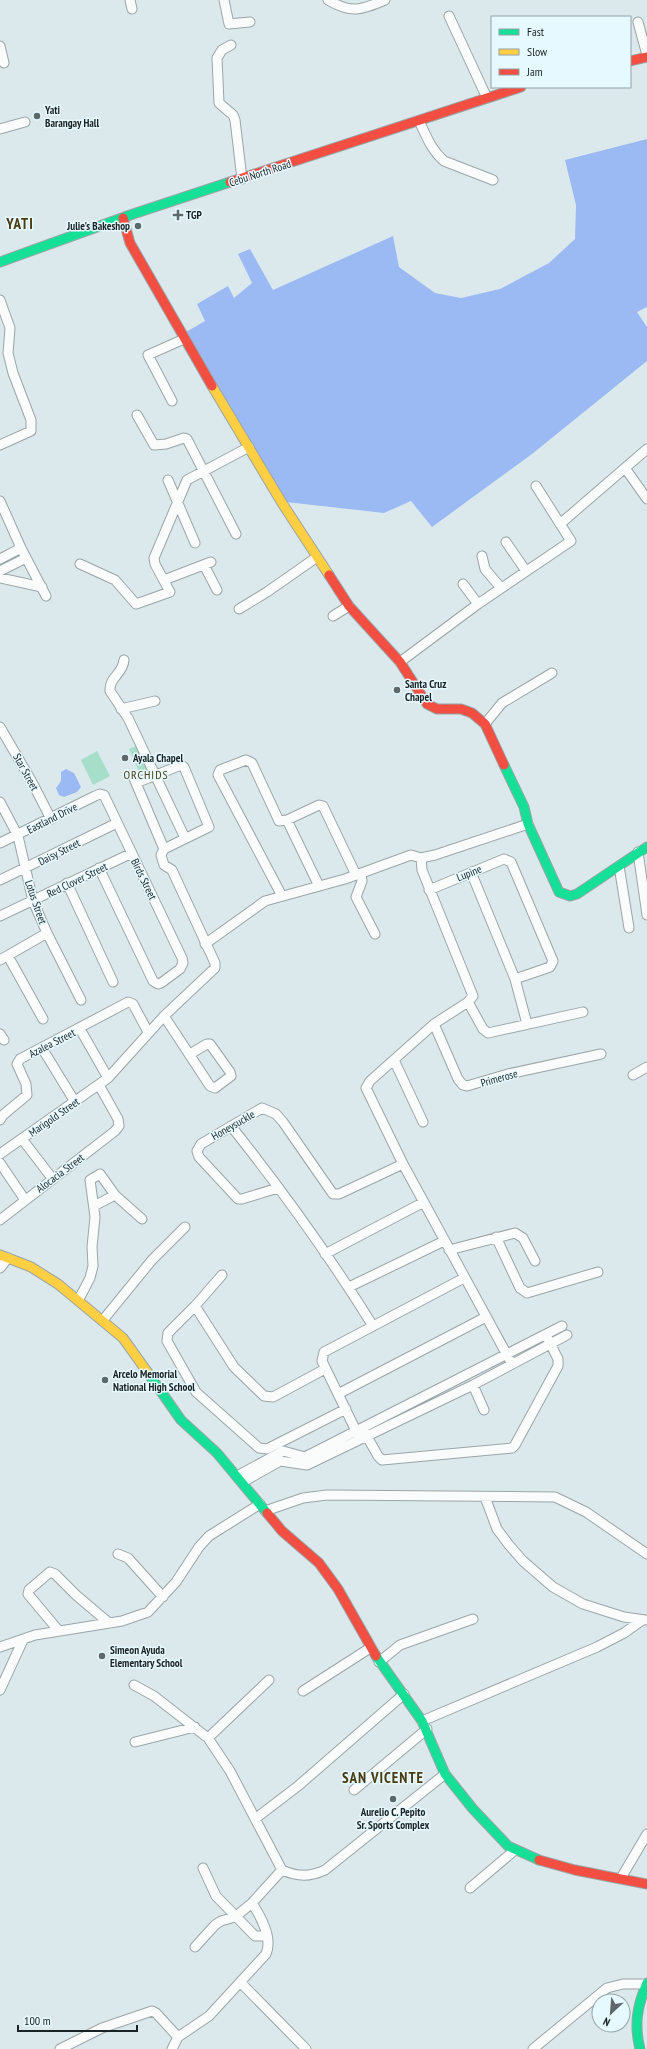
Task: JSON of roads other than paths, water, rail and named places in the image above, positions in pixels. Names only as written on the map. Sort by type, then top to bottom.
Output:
[{"type":"street","points":[[224,0],[229,24],[250,22]]},
{"type":"street","points":[[328,0],[347,9],[360,10],[385,0]]},
{"type":"street","points":[[449,16],[487,98]]},
{"type":"street","points":[[631,61],[647,56],[638,22]]},
{"type":"street","points":[[231,44],[222,50],[217,58],[219,103],[233,115],[235,120],[242,178]]},
{"type":"street","points":[[0,46],[4,63]]},
{"type":"street","name":"Cebu North Road","points":[[0,262],[123,218],[242,178],[518,88]]},
{"type":"street","points":[[419,120],[437,155],[444,160],[493,180]]},
{"type":"street","points":[[0,129],[25,122]]},
{"type":"street","points":[[123,218],[130,243],[184,339],[249,447],[349,606],[400,662],[429,706],[437,709],[461,709],[472,713],[485,724],[524,808],[528,824],[559,892],[570,896],[577,894],[647,847]]},
{"type":"street","points":[[0,300],[10,328],[8,353],[13,373],[32,426],[31,431],[26,434],[0,445]]},
{"type":"street","points":[[172,401],[148,355],[184,339]]},
{"type":"street","points":[[137,415],[154,445],[166,444],[184,438],[187,439],[205,471],[236,534]]},
{"type":"street","points":[[80,564],[115,580],[136,604],[170,592],[155,564],[154,558],[187,480],[249,447]]},
{"type":"street","points":[[560,524],[647,449]]},
{"type":"street","points":[[625,468],[647,499]]},
{"type":"street","points":[[168,480],[195,543]]},
{"type":"street","points":[[400,662],[478,604],[571,541],[536,486]]},
{"type":"street","points":[[0,501],[4,521],[21,548],[46,596]]},
{"type":"street","points":[[506,542],[526,571]]},
{"type":"street","points":[[0,559],[21,548]]},
{"type":"street","points":[[482,556],[485,569],[501,588]]},
{"type":"street","points":[[239,609],[267,592],[317,557]]},
{"type":"street","points":[[0,571],[26,558]]},
{"type":"street","points":[[164,580],[207,564],[217,590]]},
{"type":"street","points":[[0,578],[42,587]]},
{"type":"street","points":[[462,584],[478,604]]},
{"type":"street","points":[[332,616],[349,606]]},
{"type":"street","points":[[124,660],[123,668],[115,677],[109,689],[128,718],[154,776],[185,838]]},
{"type":"street","points":[[485,724],[502,703],[552,673]]},
{"type":"street","points":[[121,709],[155,701]]},
{"type":"street","name":"Star Street","points":[[0,727],[32,782],[51,819]]},
{"type":"street","points":[[282,896],[219,777],[219,771],[246,760],[250,761],[278,820],[287,820],[319,805],[323,806],[362,881],[356,897],[375,934]]},
{"type":"street","points":[[164,849],[135,780],[154,776],[181,765],[184,767],[209,827],[164,849],[161,855],[162,862],[166,867],[172,870],[205,944],[261,903],[358,874],[411,856],[421,858],[435,855],[528,824]]},
{"type":"street","name":"Eastland Drive","points":[[0,843],[18,836],[95,796],[100,794],[104,795]]},
{"type":"street","name":"Birds Street","points":[[99,868],[153,981],[158,984],[161,983],[180,969],[183,963],[104,795]]},
{"type":"street","name":"Lotus Street","points":[[0,802],[18,836],[24,869],[33,901],[47,933],[81,1000]]},
{"type":"street","points":[[287,820],[319,886]]},
{"type":"street","name":"Daisy Street","points":[[0,880],[117,823]]},
{"type":"street","points":[[638,852],[647,915]]},
{"type":"street","name":"Red Clover Street","points":[[0,916],[132,853]]},
{"type":"street","points":[[421,858],[422,870],[429,890],[473,993],[468,1002],[434,1024],[370,1081],[366,1088],[402,1164],[512,1364]]},
{"type":"street","name":"Lupine","points":[[429,890],[504,859],[509,860],[553,961],[550,967],[515,980]]},
{"type":"street","points":[[619,866],[629,928]]},
{"type":"street","points":[[471,872],[515,980],[526,1024]]},
{"type":"street","points":[[67,883],[113,982]]},
{"type":"street","points":[[43,1020],[4,958],[47,933]]},
{"type":"street","name":"Marigold Street","points":[[0,1154],[100,1085],[125,1061],[148,1032],[214,970],[215,964],[205,944]]},
{"type":"street","name":"Azalea Street","points":[[0,1120],[3,1115],[27,1095],[26,1084],[17,1062],[124,1004],[131,1002],[148,1032]]},
{"type":"street","points":[[468,1002],[483,1029],[488,1033],[583,1012]]},
{"type":"street","points":[[164,1016],[213,1088],[231,1076],[230,1072],[210,1044],[207,1044],[190,1054]]},
{"type":"street","name":"Primerose","points":[[434,1024],[458,1079],[464,1086],[508,1074],[601,1054]]},
{"type":"street","points":[[80,1029],[108,1078]]},
{"type":"street","points":[[42,1048],[75,1102]]},
{"type":"street","points":[[394,1060],[423,1122]]},
{"type":"street","points":[[633,1075],[647,1067]]},
{"type":"street","name":"Alocacia Street","points":[[0,1220],[52,1178],[115,1131],[119,1126],[118,1119],[100,1085]]},
{"type":"street","name":"Honeysuckle","points":[[278,1188],[238,1199],[199,1157],[197,1151],[200,1144],[262,1108],[276,1114],[333,1194],[339,1194],[402,1164]]},
{"type":"street","points":[[231,1126],[325,1254],[373,1326]]},
{"type":"street","points":[[22,1139],[52,1178]]},
{"type":"street","points":[[0,1163],[25,1200]]},
{"type":"street","points":[[79,1299],[90,1278],[93,1266],[94,1206],[90,1180],[100,1174],[114,1194],[142,1219]]},
{"type":"street","points":[[94,1206],[114,1194]]},
{"type":"street","points":[[325,1254],[424,1202]]},
{"type":"street","points":[[103,1320],[152,1260],[185,1227]]},
{"type":"street","points":[[450,1250],[510,1233],[519,1234],[523,1238],[535,1261]]},
{"type":"street","points":[[496,1237],[520,1288],[527,1293],[598,1272]]},
{"type":"street","points":[[349,1288],[444,1241]]},
{"type":"street","points":[[0,1268],[4,1257],[31,1267],[79,1299],[123,1338],[138,1357],[181,1420],[217,1453],[282,1531],[319,1563],[338,1589],[379,1662],[404,1694],[424,1725],[445,1774],[473,1809],[515,1850],[548,1863],[647,1884]]},
{"type":"street","points":[[222,1275],[195,1306],[168,1333],[167,1340],[196,1392],[259,1448],[267,1449],[346,1409]]},
{"type":"street","points":[[464,1278],[324,1352],[322,1361],[325,1369],[346,1409],[364,1439],[382,1460],[512,1448],[558,1366],[558,1359],[545,1334]]},
{"type":"street","points":[[195,1306],[234,1367],[264,1396],[273,1397],[325,1369]]},
{"type":"street","points":[[338,1394],[486,1317]]},
{"type":"street","points":[[240,1479],[278,1452],[286,1451],[304,1458],[562,1326]]},
{"type":"street","points":[[240,1479],[280,1461],[306,1466],[473,1385],[567,1335]]},
{"type":"street","points":[[473,1385],[484,1410]]},
{"type":"street","points":[[0,1647],[58,1630],[108,1623],[140,1616],[148,1612],[176,1582],[198,1547],[209,1536],[263,1508],[303,1498],[327,1495],[555,1497],[586,1512],[647,1554]]},
{"type":"street","points":[[485,1497],[497,1529],[509,1545],[523,1561],[554,1587],[584,1604],[624,1617],[644,1620]]},
{"type":"street","points":[[118,1554],[128,1558],[163,1597]]},
{"type":"street","points":[[58,1630],[28,1594],[29,1590],[50,1572],[55,1574],[108,1623]]},
{"type":"street","points":[[379,1662],[400,1645],[473,1619]]},
{"type":"street","points":[[354,1790],[424,1725],[597,1647],[624,1633],[644,1620]]},
{"type":"street","points":[[0,1690],[23,1640]]},
{"type":"street","points":[[303,1691],[370,1648]]},
{"type":"street","points":[[208,1738],[269,1680]]},
{"type":"street","points":[[134,1685],[154,1696],[208,1738],[230,1771],[282,1870],[303,1876],[315,1875],[325,1870],[445,1774]]},
{"type":"street","points":[[255,1820],[298,1786],[404,1694]]},
{"type":"street","points":[[135,1742],[195,1727]]},
{"type":"street","points":[[621,1878],[647,1834]]},
{"type":"street","points":[[470,1888],[515,1850]]},
{"type":"street","points":[[203,1868],[216,1896],[235,1917],[255,1936],[266,1936]]},
{"type":"street","points":[[195,1947],[215,1925],[227,1918],[235,1917],[252,1903],[282,1870]]},
{"type":"street","points":[[172,2049],[178,2036],[209,2016],[241,1983],[266,1954],[269,1944],[260,1916],[252,1903]]},
{"type":"street","points":[[241,1983],[306,2049]]},
{"type":"street","points":[[533,2049],[607,1988],[623,1984],[647,1984],[638,2008],[635,2030],[640,2049]]},
{"type":"street","points":[[60,2049],[102,2028],[152,2011],[156,2013],[178,2036]]},
{"type":"water","points":[[647,139],[647,307],[637,312],[647,327],[647,361],[532,454],[432,527],[411,501],[384,513],[286,502],[186,332],[205,321],[197,304],[228,286],[234,298],[252,283],[238,254],[250,249],[273,290],[393,236],[399,267],[435,293],[461,298],[500,289],[549,263],[575,239],[576,205],[565,160]]},
{"type":"water","points":[[66,769],[74,773],[81,787],[77,792],[64,797],[59,795],[56,788],[61,781],[61,772]]},
{"type":"place","name":"Yati Barangay Hall","points":[[37,116]]},
{"type":"place","name":"TGP","points":[[178,215]]},
{"type":"place","name":"Julie's Bakeshop","points":[[138,226]]},
{"type":"place","name":"Santa Cruz Chapel","points":[[397,690]]},
{"type":"place","name":"Ayala Chapel","points":[[125,758]]},
{"type":"place","name":"Arcelo Memorial National High School","points":[[105,1380]]},
{"type":"place","name":"Simeon Ayuda Elementary School","points":[[102,1656]]},
{"type":"place","name":"Aurelio C. Pepito Sr. Sports Complex","points":[[393,1799]]},
{"type":"district","name":"YATI","points":[[20,224]]},
{"type":"district","name":"ORCHIDS","points":[[146,775]]},
{"type":"district","name":"SAN VICENTE","points":[[383,1778]]}]
